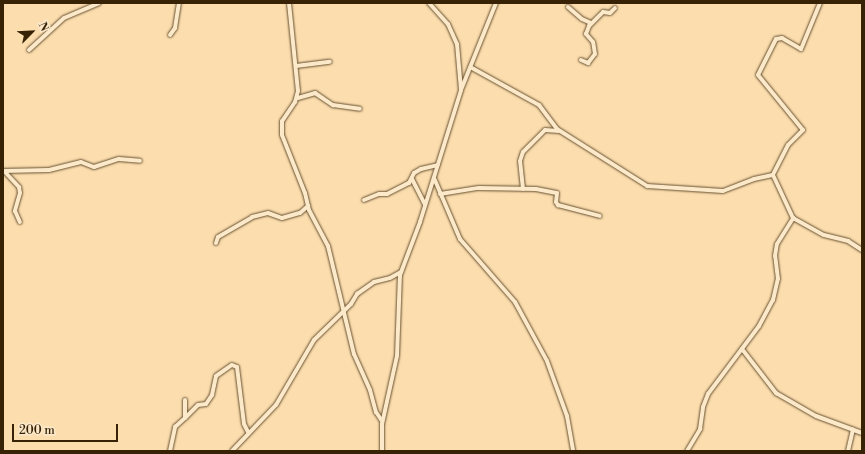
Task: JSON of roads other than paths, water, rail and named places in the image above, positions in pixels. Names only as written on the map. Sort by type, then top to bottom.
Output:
[{"type":"street","points":[[29,50],[64,18],[99,3]]},
{"type":"street","points":[[170,35],[176,28],[179,3]]},
{"type":"street","points":[[289,3],[298,98],[284,118],[281,130],[308,206],[328,246],[356,360],[370,390],[376,412],[382,421]]},
{"type":"street","points":[[430,3],[448,24],[457,44],[461,90]]},
{"type":"street","points":[[382,451],[382,421],[397,356],[398,291],[402,271],[429,194],[461,90],[472,68],[496,3]]},
{"type":"street","points":[[773,175],[788,145],[803,130],[758,75],[778,38],[801,50],[820,3]]},
{"type":"street","points":[[568,7],[582,19],[591,23]]},
{"type":"street","points":[[581,60],[588,63],[595,54],[593,42],[586,31],[591,23],[603,12],[610,13],[615,8]]},
{"type":"street","points":[[296,66],[330,62]]},
{"type":"street","points":[[472,68],[539,105],[552,123],[562,132],[636,181],[652,187],[723,191],[754,179],[773,175]]},
{"type":"street","points":[[298,98],[315,93],[325,102],[333,105],[360,109]]},
{"type":"street","points":[[523,189],[521,156],[533,142],[552,127],[552,123]]},
{"type":"street","points":[[547,130],[562,132]]},
{"type":"street","points":[[3,171],[49,170],[81,162],[94,167],[119,160],[140,162]]},
{"type":"street","points":[[364,200],[379,194],[387,194],[412,179],[416,171],[438,165]]},
{"type":"street","points":[[3,171],[12,177],[19,187],[20,193],[15,211],[20,222]]},
{"type":"street","points":[[773,175],[792,218],[824,235],[848,241],[862,250]]},
{"type":"street","points":[[434,177],[440,193],[467,249],[485,264],[511,296],[547,361],[568,420],[573,451]]},
{"type":"street","points":[[412,179],[425,205]]},
{"type":"street","points":[[429,194],[479,188],[523,189],[556,193],[557,205],[600,216]]},
{"type":"street","points":[[216,243],[218,237],[252,217],[268,213],[282,218],[300,213],[308,206]]},
{"type":"street","points":[[687,451],[700,429],[703,407],[708,394],[766,316],[778,283],[775,256],[777,244],[792,218]]},
{"type":"street","points":[[232,451],[248,432],[276,405],[314,340],[343,312],[359,291],[374,282],[390,278],[402,271]]},
{"type":"street","points":[[742,349],[776,393],[816,416],[862,433]]},
{"type":"street","points":[[170,451],[175,426],[198,405],[206,404],[212,395],[216,376],[232,365],[237,367],[244,424],[248,432]]},
{"type":"street","points":[[185,400],[185,418]]},
{"type":"street","points":[[848,451],[853,430]]}]
